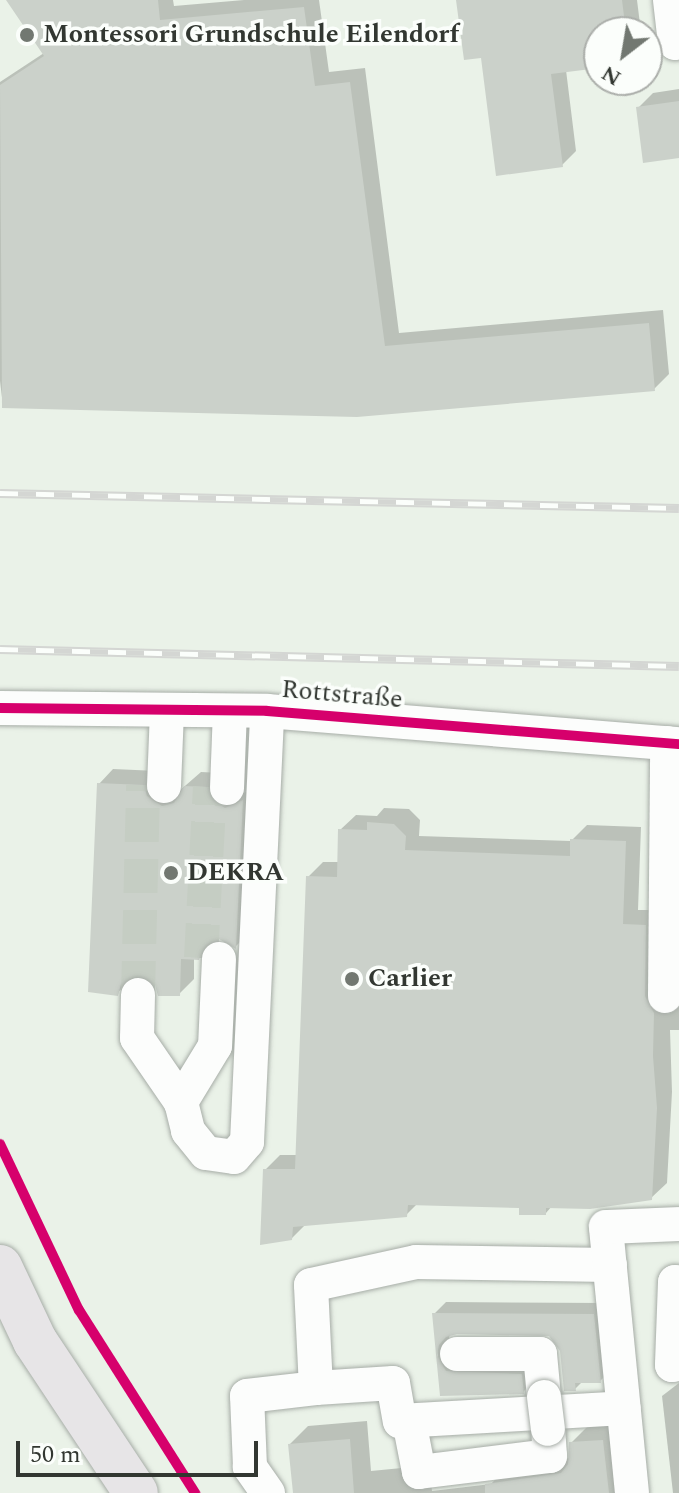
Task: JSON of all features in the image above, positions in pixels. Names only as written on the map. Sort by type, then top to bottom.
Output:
[{"type":"main road","points":[[0,1267],[35,1341],[136,1493]]},
{"type":"street","points":[[670,0],[675,43],[679,42]]},
{"type":"street","name":"Rottstraße","points":[[0,708],[267,711],[673,743]]},
{"type":"street","points":[[154,785],[156,710]]},
{"type":"street","points":[[218,788],[222,710]]},
{"type":"street","points":[[148,995],[156,1039],[181,1102],[188,1131],[206,1153],[234,1157],[247,1142],[267,711]]},
{"type":"street","points":[[665,996],[673,743]]},
{"type":"street","points":[[181,1102],[215,1046],[210,958]]},
{"type":"street","points":[[632,1493],[606,1227],[679,1224]]},
{"type":"street","points":[[316,1388],[311,1285],[416,1262],[610,1265]]},
{"type":"street","points":[[679,1283],[675,1282],[672,1365],[679,1364]]},
{"type":"street","points":[[409,1421],[419,1472],[550,1456],[540,1354],[457,1354]]},
{"type":"street","points":[[268,1493],[250,1467],[247,1396],[393,1383],[400,1421],[624,1408]]},
{"type":"building","points":[[6,0],[158,0],[160,20],[304,7],[315,86],[350,82],[385,346],[649,323],[655,391],[357,417],[2,408],[0,85],[44,56]]},
{"type":"building","points":[[456,0],[622,0],[624,16],[583,16],[583,70],[551,74],[563,167],[496,176],[481,58],[464,60]]},
{"type":"building","points":[[679,101],[679,158],[643,163],[636,107]]},
{"type":"building","name":"DEKRA","points":[[97,783],[144,785],[147,796],[162,806],[174,803],[184,786],[207,787],[210,798],[225,808],[243,800],[236,949],[219,939],[203,948],[199,960],[181,959],[180,996],[158,996],[155,985],[139,975],[121,984],[118,996],[88,992]]},
{"type":"building","points":[[367,822],[394,824],[406,836],[405,850],[570,856],[570,839],[626,841],[623,924],[646,925],[645,996],[654,1013],[657,1108],[652,1200],[590,1209],[546,1208],[546,1215],[519,1215],[519,1208],[408,1205],[407,1217],[293,1227],[292,1240],[260,1245],[263,1169],[295,1169],[306,876],[337,877],[338,829],[367,830]]},
{"type":"building","points":[[432,1313],[594,1314],[601,1383],[575,1383],[576,1391],[564,1391],[560,1351],[549,1336],[457,1334],[446,1337],[439,1345],[437,1355],[446,1371],[522,1374],[524,1394],[440,1396]]},
{"type":"building","points":[[350,1439],[354,1493],[293,1493],[288,1444]]},
{"type":"building","points":[[603,1440],[609,1493],[485,1493],[485,1484],[561,1473],[568,1464],[569,1442]]},
{"type":"tunnel","points":[[138,995],[143,785]]},
{"type":"tunnel","points":[[201,958],[210,787]]},
{"type":"railway","points":[[0,493],[679,508]]},
{"type":"railway","points":[[0,649],[679,666]]},
{"type":"cycle path","points":[[0,708],[267,711],[679,744]]},
{"type":"cycle path","points":[[0,1144],[79,1310],[195,1493]]},
{"type":"place","name":"Montessori Grundschule Eilendorf","points":[[27,35]]},
{"type":"place","name":"DEKRA","points":[[171,873]]},
{"type":"place","name":"Carlier","points":[[352,979]]}]
